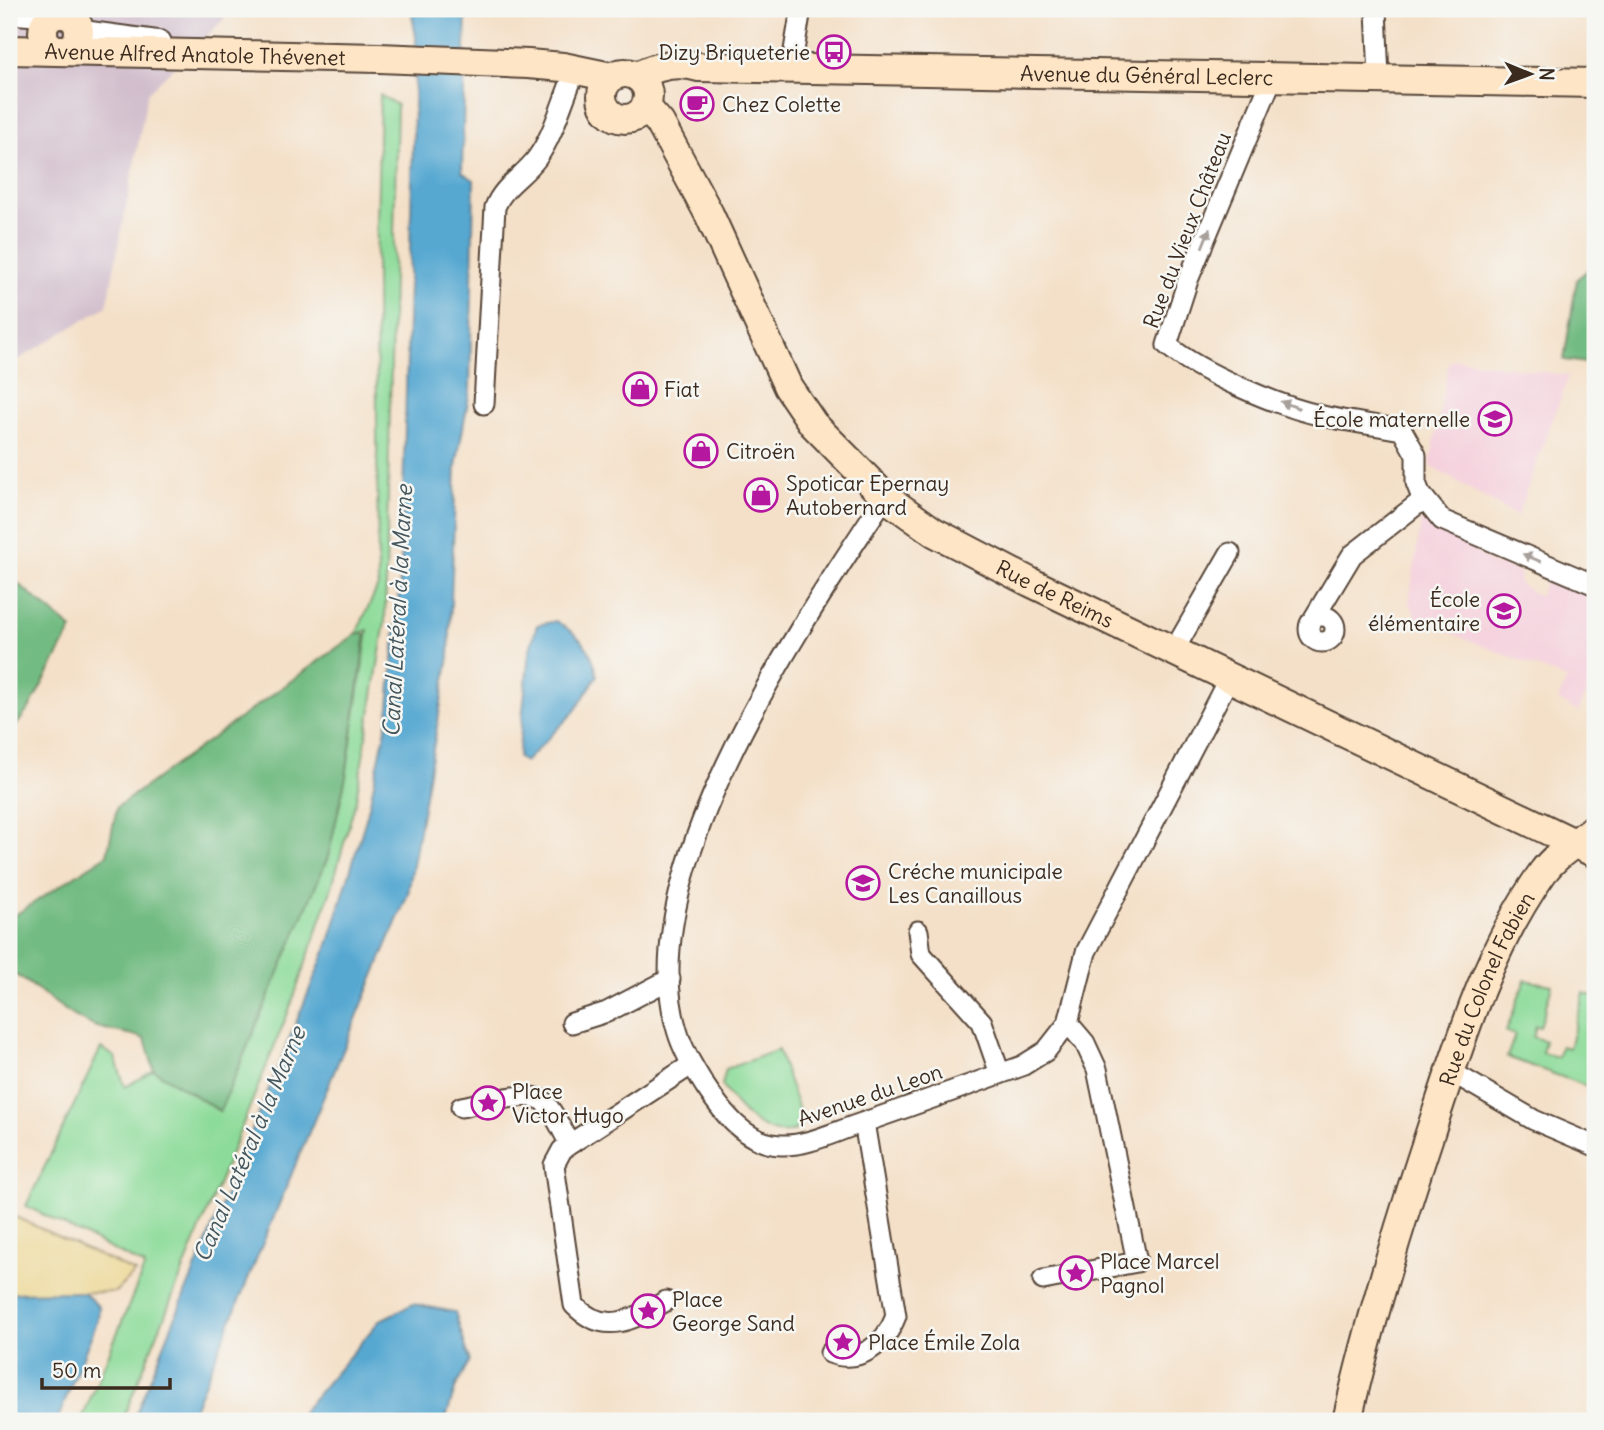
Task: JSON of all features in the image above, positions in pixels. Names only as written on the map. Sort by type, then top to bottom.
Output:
[{"type":"main road","name":"Avenue Alfred Anatole Thévenet","points":[[10,50],[59,27],[180,54],[525,64],[628,97]]},
{"type":"main road","name":"Rue de Reims","points":[[525,64],[628,97],[660,123],[722,242],[788,387],[813,424],[885,497],[934,532],[1173,652],[1589,841]]},
{"type":"main road","name":"Avenue du Général Leclerc","points":[[628,97],[699,67],[1595,83]]},
{"type":"main road","name":"Rue du Colonel Fabien","points":[[1347,1421],[1364,1350],[1416,1175],[1450,1071],[1490,967],[1512,922],[1557,854],[1589,841]]},
{"type":"street","points":[[791,68],[801,9]]},
{"type":"street","points":[[1371,9],[1379,79]]},
{"type":"street","points":[[9,14],[59,27]]},
{"type":"street","name":"Rue du Vieux Château","points":[[1273,76],[1188,280],[1167,345],[1181,357],[1251,391],[1321,416],[1402,430],[1416,455],[1416,483],[1424,499]]},
{"type":"street","points":[[484,404],[495,207],[501,192],[535,161],[572,79]]},
{"type":"street","name":"Avenue du Leon","points":[[885,497],[814,606],[748,720],[701,822],[680,892],[670,979],[677,1030],[691,1065],[731,1121],[760,1140],[774,1144],[799,1143],[1000,1074],[1035,1060],[1046,1051],[1068,1023],[1086,952],[1229,678]]},
{"type":"street","points":[[1314,618],[1352,555],[1424,499],[1442,520],[1595,585]]},
{"type":"street","points":[[1173,652],[1230,553]]},
{"type":"street","points":[[918,931],[921,954],[982,1022],[1000,1074]]},
{"type":"street","points":[[572,1023],[607,1013],[670,979]]},
{"type":"street","points":[[1043,1280],[1137,1262],[1097,1069],[1085,1043],[1068,1023]]},
{"type":"street","points":[[554,1166],[562,1150],[570,1144],[691,1065]]},
{"type":"street","points":[[1450,1071],[1534,1120],[1595,1146]]},
{"type":"street","points":[[461,1107],[526,1096],[545,1103],[570,1144]]},
{"type":"street","points":[[545,1103],[574,1305],[583,1314],[613,1323],[628,1322],[666,1301]]},
{"type":"street","points":[[830,1353],[855,1357],[866,1352],[887,1335],[896,1316],[864,1122]]},
{"type":"shaded area","points":[[9,9],[224,9],[224,19],[148,92],[107,306],[9,365]]},
{"type":"shaded area","name":"École maternelle","points":[[1456,359],[1569,376],[1517,516],[1433,468],[1430,463],[1449,362]]},
{"type":"shaded area","name":"École élémentaire","points":[[1426,515],[1497,567],[1499,563],[1521,573],[1518,582],[1536,595],[1539,596],[1548,575],[1595,596],[1595,675],[1578,712],[1558,700],[1567,679],[1418,620],[1409,602],[1421,521]]},
{"type":"green space","points":[[380,95],[397,105],[385,622],[356,800],[331,890],[290,1008],[122,1421],[81,1421],[145,1266],[26,1206],[101,1048],[115,1057],[125,1087],[154,1070],[219,1111],[328,857],[346,776],[368,630],[356,634],[378,586],[376,271]]},
{"type":"green space","points":[[1595,264],[1595,364],[1564,360],[1577,279]]},
{"type":"green space","points":[[9,576],[72,629],[30,707],[9,735]]},
{"type":"green space","points":[[356,634],[366,634],[346,776],[328,857],[220,1111],[154,1070],[145,1039],[81,1020],[9,971],[9,919],[107,855],[117,807]]},
{"type":"green space","points":[[1525,980],[1552,985],[1540,1027],[1536,1026],[1533,1037],[1545,1041],[1542,1053],[1558,1057],[1561,1046],[1569,1048],[1584,993],[1595,996],[1595,1089],[1507,1057],[1515,1035],[1506,1032]]},
{"type":"green space","points":[[778,1050],[802,1119],[799,1128],[787,1132],[776,1132],[754,1122],[722,1085],[726,1069]]},
{"type":"sand","points":[[9,1214],[135,1272],[115,1292],[9,1293]]},
{"type":"water","name":"Canal Latéral à la Marne","points":[[411,9],[466,9],[462,172],[474,180],[470,390],[456,466],[449,657],[408,894],[189,1421],[133,1421],[329,942],[367,815],[388,719],[401,567],[416,37]]},
{"type":"water","points":[[556,621],[584,643],[597,676],[575,711],[525,762],[518,758],[529,653],[537,625]]},
{"type":"water","points":[[83,1292],[99,1307],[98,1319],[57,1421],[9,1421],[9,1293]]},
{"type":"water","points":[[413,1304],[455,1312],[470,1361],[456,1386],[445,1421],[298,1421],[304,1410],[380,1320]]},
{"type":"place","name":"Dizy Briqueterie","points":[[834,52]]},
{"type":"place","name":"Chez Colette","points":[[697,104]]},
{"type":"place","name":"Fiat","points":[[640,389]]},
{"type":"place","name":"École maternelle","points":[[1495,419]]},
{"type":"place","name":"Citroën","points":[[701,451]]},
{"type":"place","name":"Spoticar Epernay Autobernard","points":[[761,495]]},
{"type":"place","name":"École élémentaire","points":[[1504,611]]},
{"type":"place","name":"Créche municipale Les Canaillous","points":[[863,883]]},
{"type":"place","name":"Place Victor Hugo","points":[[488,1103]]},
{"type":"place","name":"Place Marcel Pagnol","points":[[1076,1273]]},
{"type":"place","name":"Place George Sand","points":[[648,1311]]},
{"type":"place","name":"Place Émile Zola","points":[[843,1342]]}]
